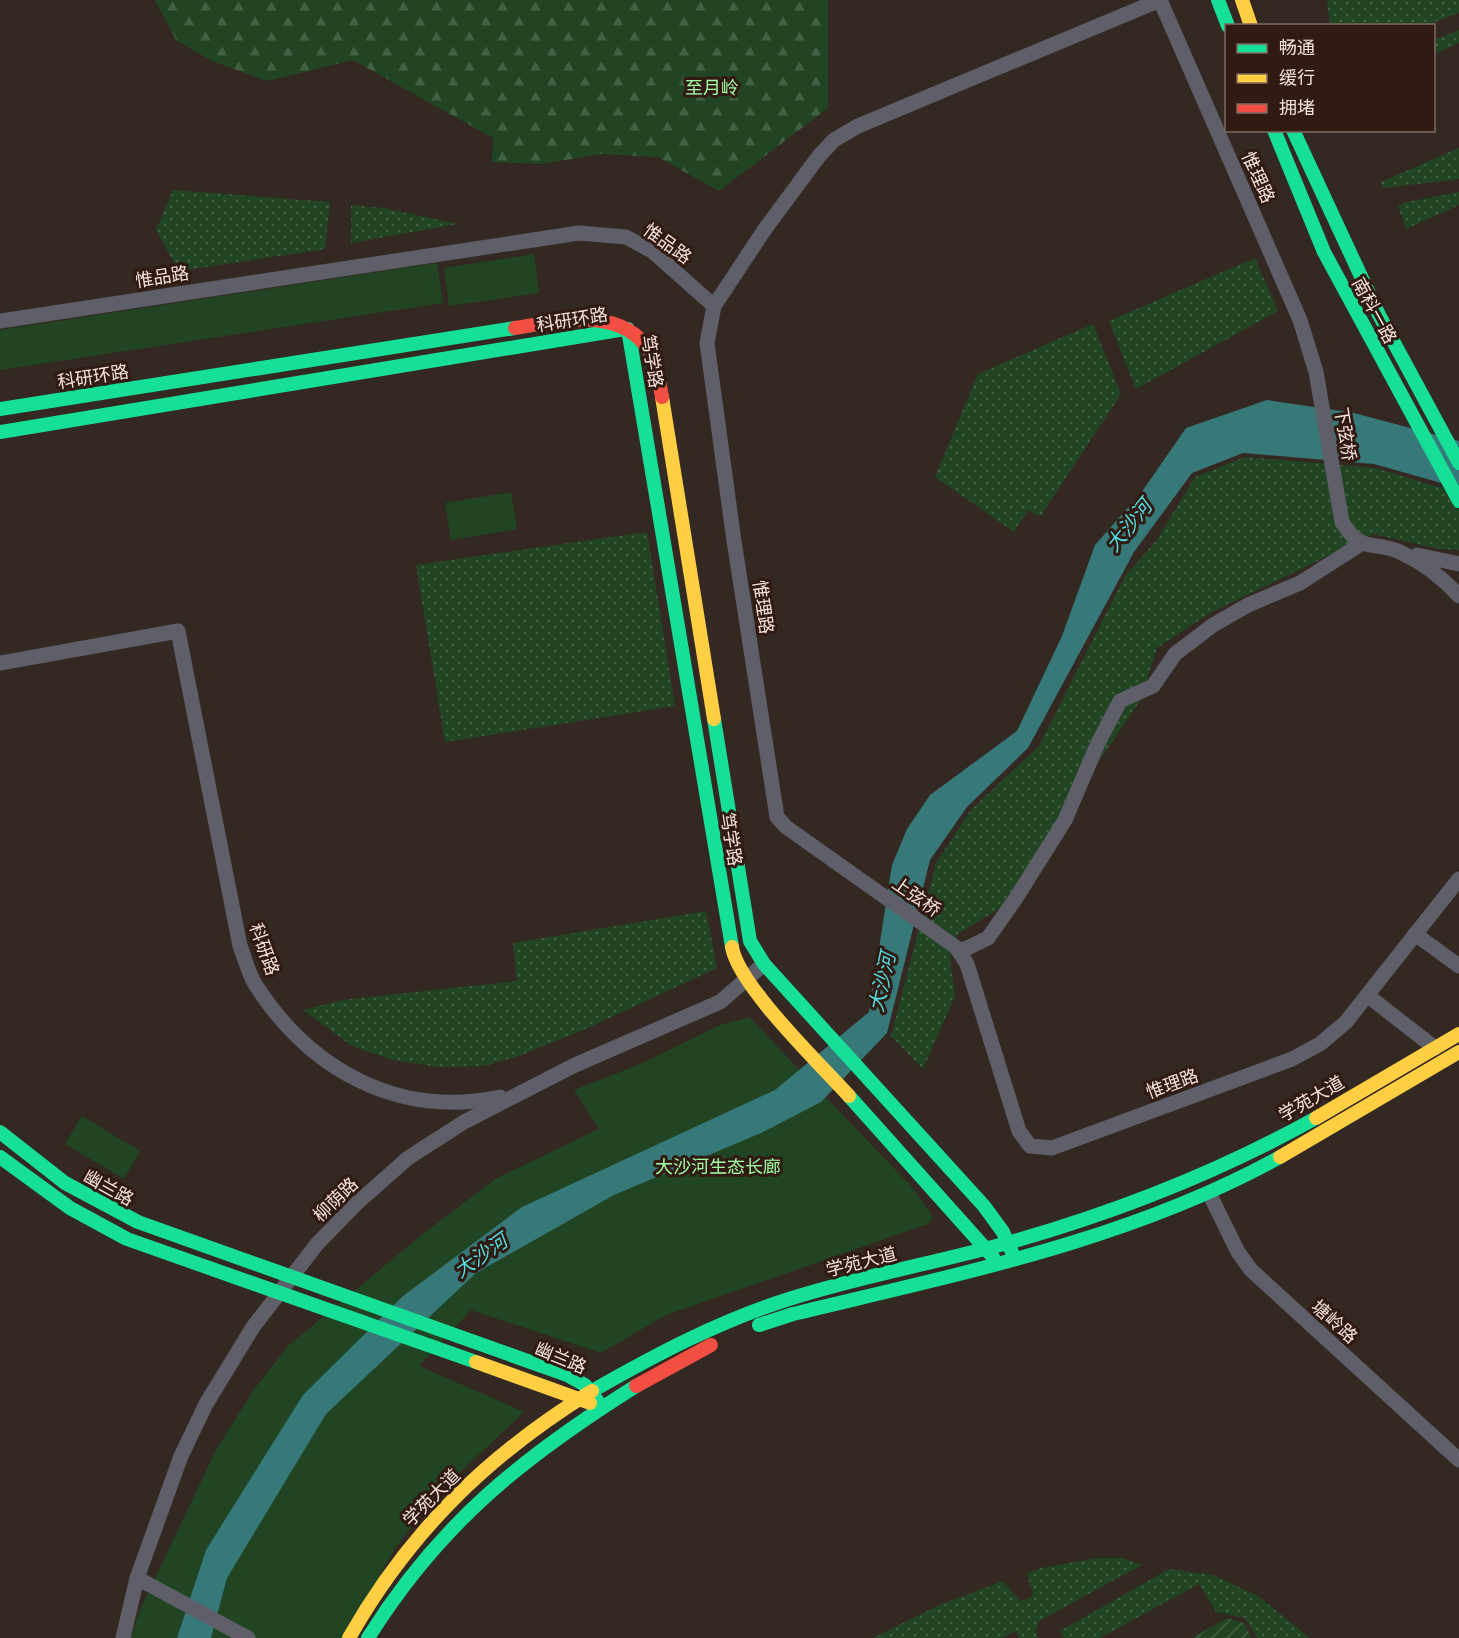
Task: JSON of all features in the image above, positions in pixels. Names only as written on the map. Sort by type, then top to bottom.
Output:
[{"type":"street","points":[[714,306],[765,229],[834,140],[858,126],[1160,0]]},
{"type":"street","name":"惟理路","points":[[1160,0],[1299,320],[1316,372]]},
{"type":"street","points":[[1218,0],[1227,24]]},
{"type":"street","points":[[1242,0],[1250,24]]},
{"type":"street","name":"南科一路","points":[[1275,132],[1324,252],[1459,501]]},
{"type":"street","name":"南科一路","points":[[1294,132],[1343,242],[1459,463]]},
{"type":"street","name":"惟品路","points":[[0,321],[579,233],[626,237],[643,246],[673,268],[714,306]]},
{"type":"street","name":"惟理路","points":[[714,306],[707,343],[773,803],[777,817],[786,827],[855,877]]},
{"type":"street","name":"科研环路","points":[[0,409],[566,320],[598,319],[628,329]]},
{"type":"street","name":"科研环路","points":[[0,432],[628,329]]},
{"type":"street","name":"笃学路","points":[[628,329],[648,347],[657,368],[750,941],[764,964],[984,1206],[1008,1243],[1015,1259]]},
{"type":"street","name":"笃学路","points":[[628,329],[734,960],[746,980],[999,1263]]},
{"type":"street","name":"下弦桥","points":[[1316,372],[1342,522],[1350,535],[1361,544]]},
{"type":"street","points":[[958,950],[988,938],[1065,820],[1098,743],[1120,701],[1153,686],[1175,654],[1213,625],[1248,605],[1300,583],[1361,544],[1459,564]]},
{"type":"street","points":[[1400,552],[1431,568],[1459,596]]},
{"type":"street","name":"科研路","points":[[0,663],[178,631],[237,935],[254,982],[284,1020],[318,1057],[362,1083],[383,1091],[435,1102],[462,1103],[514,1094]]},
{"type":"street","name":"上弦桥","points":[[855,877],[958,950]]},
{"type":"street","name":"惟理路","points":[[958,950],[967,964],[1019,1131],[1030,1146],[1052,1148],[1292,1059],[1320,1044],[1346,1022],[1368,996],[1459,879]]},
{"type":"street","points":[[1415,934],[1459,966]]},
{"type":"street","name":"柳荫路","points":[[123,1638],[181,1456],[206,1404],[277,1293],[356,1204],[408,1158],[514,1094],[720,1002],[764,964]]},
{"type":"street","points":[[1368,996],[1435,1048]]},
{"type":"street","name":"学苑大道","points":[[349,1638],[396,1563],[448,1502],[527,1436],[587,1396],[696,1336],[757,1310],[818,1290],[1008,1243],[1143,1199],[1215,1171],[1459,1034]]},
{"type":"street","name":"学苑大道","points":[[369,1638],[399,1588],[454,1522],[511,1471],[602,1407],[669,1366],[743,1331],[793,1314],[1015,1259],[1147,1216],[1209,1193],[1269,1162],[1459,1052]]},
{"type":"street","name":"幽兰路","points":[[0,1132],[55,1176],[115,1212],[158,1230],[567,1375],[587,1396],[602,1407]]},
{"type":"street","name":"幽兰路","points":[[0,1156],[70,1208],[127,1239],[459,1356],[587,1396]]},
{"type":"street","name":"塘岭路","points":[[1209,1193],[1238,1252],[1251,1270],[1459,1460]]},
{"type":"street","points":[[141,1580],[248,1638]]},
{"type":"green space","name":"至月岭","points":[[155,0],[828,0],[828,108],[719,191],[658,157],[601,154],[541,164],[492,162],[493,138],[353,60],[267,81],[212,61],[176,40]]},
{"type":"green space","points":[[1327,0],[1459,0],[1459,13],[1430,24],[1330,24]]},
{"type":"green space","points":[[1459,30],[1459,43],[1435,54],[1435,40]]},
{"type":"green space","points":[[1459,148],[1459,179],[1383,188],[1381,182]]},
{"type":"green space","points":[[173,190],[330,202],[325,249],[179,271],[156,230]]},
{"type":"green space","points":[[1459,192],[1459,205],[1406,229],[1398,206],[1407,202]]},
{"type":"green space","points":[[351,205],[384,208],[458,224],[351,243]]},
{"type":"green space","points":[[534,254],[539,293],[449,306],[444,268]]},
{"type":"green space","points":[[1255,258],[1278,311],[1136,389],[1109,321]]},
{"type":"green space","points":[[437,263],[443,303],[0,370],[0,330]]},
{"type":"green space","points":[[1093,324],[1121,394],[1040,517],[1028,510],[1014,532],[935,477],[978,374]]},
{"type":"green space","points":[[1245,457],[1375,468],[1459,493],[1459,550],[1440,549],[1373,534],[1210,613],[1157,648],[1141,699],[1000,908],[958,934],[950,960],[955,996],[923,1069],[891,1036],[936,863],[971,810],[1039,746],[1125,576],[1156,541],[1195,477]]},
{"type":"green space","points":[[511,492],[517,529],[451,540],[445,503]]},
{"type":"green space","points":[[647,532],[675,706],[445,742],[416,565]]},
{"type":"green space","points":[[706,911],[717,968],[588,1028],[519,1056],[484,1066],[439,1067],[393,1060],[352,1046],[303,1010],[342,1000],[517,981],[513,943]]},
{"type":"green space","name":"大沙河生态长廊","points":[[749,1017],[911,1186],[933,1217],[928,1224],[666,1315],[601,1353],[471,1310],[419,1366],[524,1412],[436,1495],[395,1548],[344,1638],[131,1638],[139,1612],[216,1450],[255,1388],[288,1346],[419,1237],[495,1179],[599,1129],[574,1090],[643,1063],[720,1025]]},
{"type":"green space","points":[[82,1116],[140,1151],[124,1179],[65,1144]]},
{"type":"green space","points":[[1097,1558],[1123,1558],[1142,1565],[1039,1621],[1036,1631],[1038,1638],[1019,1638],[1015,1631],[1002,1638],[873,1638],[939,1605],[1003,1581],[1020,1601],[1030,1598],[1033,1593],[1027,1574],[1041,1568]]},
{"type":"green space","points":[[1169,1569],[1213,1575],[1258,1596],[1310,1638],[1257,1638],[1245,1618],[1216,1612],[1199,1584],[1100,1638],[1064,1638],[1060,1631]]},
{"type":"green space","points":[[1227,1618],[1244,1623],[1252,1638],[1192,1638]]},
{"type":"water","name":"大沙河","points":[[1267,400],[1354,413],[1459,441],[1459,488],[1374,464],[1243,453],[1192,473],[1134,552],[1028,748],[967,807],[930,860],[887,1033],[821,1102],[761,1133],[614,1195],[476,1273],[326,1414],[227,1578],[211,1638],[177,1638],[206,1550],[303,1395],[403,1296],[522,1207],[775,1090],[869,1012],[892,865],[907,829],[930,795],[1017,731],[1062,636],[1095,545],[1141,493],[1186,428]]},
{"type":"traffic: fast","points":[[1218,0],[1227,24]]},
{"type":"traffic: fast","points":[[1275,132],[1324,252],[1459,501]]},
{"type":"traffic: fast","points":[[1294,132],[1379,315],[1459,463]]},
{"type":"traffic: fast","points":[[0,409],[515,328]]},
{"type":"traffic: fast","points":[[0,432],[625,329]]},
{"type":"traffic: fast","points":[[628,329],[732,947]]},
{"type":"traffic: fast","points":[[714,719],[750,941],[764,964],[984,1206],[1003,1232],[1015,1259]]},
{"type":"traffic: fast","points":[[849,1096],[993,1257]]},
{"type":"traffic: fast","points":[[592,1391],[688,1340],[763,1308],[846,1283],[1018,1240],[1095,1216],[1207,1172],[1316,1118]]},
{"type":"traffic: fast","points":[[0,1132],[65,1183],[138,1222],[567,1375],[585,1385],[600,1404]]},
{"type":"traffic: fast","points":[[0,1157],[70,1208],[127,1239],[476,1362]]},
{"type":"traffic: fast","points":[[759,1325],[793,1314],[980,1269],[1103,1233],[1223,1186],[1280,1157]]},
{"type":"traffic: fast","points":[[368,1638],[424,1560],[455,1526],[487,1496],[557,1439],[636,1386]]},
{"type":"traffic: slow","points":[[1242,0],[1250,24]]},
{"type":"traffic: slow","points":[[662,397],[714,719]]},
{"type":"traffic: slow","points":[[732,947],[749,982],[764,1002],[849,1096]]},
{"type":"traffic: slow","points":[[1316,1118],[1459,1034]]},
{"type":"traffic: slow","points":[[1280,1157],[1459,1052]]},
{"type":"traffic: slow","points":[[476,1362],[590,1403]]},
{"type":"traffic: slow","points":[[349,1638],[372,1600],[398,1564],[454,1499],[485,1469],[519,1442],[592,1391]]},
{"type":"traffic: jam","points":[[515,328],[570,320],[607,322],[623,327],[638,337],[653,357],[662,397]]},
{"type":"traffic: jam","points":[[636,1386],[711,1345]]}]
